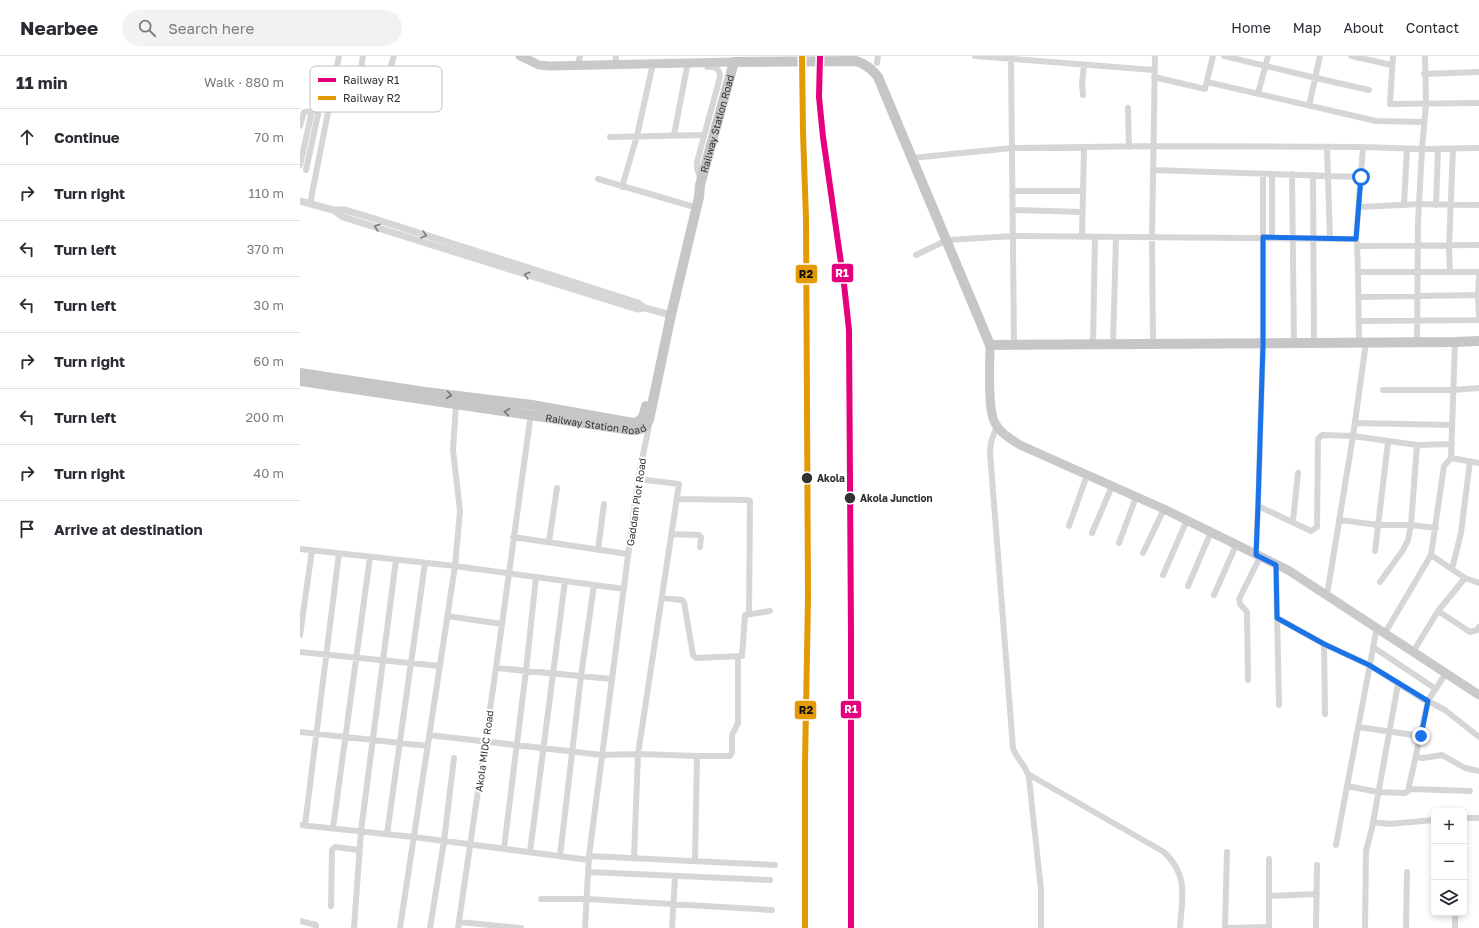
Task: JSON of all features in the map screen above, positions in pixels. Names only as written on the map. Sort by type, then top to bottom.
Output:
[{"type":"highway","points":[[734,62],[856,60],[871,68],[878,77],[990,345],[1417,343],[1479,341]]},
{"type":"highway","name":"Railway Station Road","points":[[669,315],[699,197],[704,169],[734,62]]},
{"type":"highway","name":"Railway Station Road","points":[[300,373],[531,410],[631,430],[641,429],[644,422],[649,420],[691,206],[694,195],[701,184]]},
{"type":"highway","name":"Railway Station Road","points":[[300,381],[456,404],[531,410]]},
{"type":"main road","points":[[524,57],[539,65],[579,60],[617,62],[734,62]]},
{"type":"main road","points":[[990,345],[990,396],[994,422],[1001,432],[1020,445],[1164,509],[1288,570],[1479,695]]},
{"type":"street","points":[[337,66],[339,56]]},
{"type":"street","points":[[361,66],[363,56]]},
{"type":"street","points":[[391,66],[394,56]]},
{"type":"street","points":[[877,63],[878,56]]},
{"type":"street","points":[[975,56],[1011,59],[1054,59],[1084,65],[1154,73],[1205,89],[1212,56]]},
{"type":"street","points":[[1153,344],[1152,238],[1155,56]]},
{"type":"street","points":[[1224,56],[1369,90]]},
{"type":"street","points":[[1258,94],[1268,56]]},
{"type":"street","points":[[1309,106],[1320,56]]},
{"type":"street","points":[[1351,56],[1392,65]]},
{"type":"street","points":[[1393,56],[1390,104],[1479,104]]},
{"type":"street","points":[[1417,343],[1418,246],[1422,149],[1426,104],[1424,74],[1425,56]]},
{"type":"street","points":[[1011,59],[1014,345]]},
{"type":"street","points":[[617,62],[618,67],[714,67],[719,71],[720,74],[696,165],[701,184]]},
{"type":"street","points":[[1083,95],[1082,84],[1084,65]]},
{"type":"street","points":[[674,135],[687,67]]},
{"type":"street","points":[[622,187],[637,136],[652,68]]},
{"type":"street","points":[[1424,74],[1479,72]]},
{"type":"street","points":[[1207,82],[1381,122],[1424,122]]},
{"type":"street","points":[[1128,108],[1129,147]]},
{"type":"street","points":[[300,126],[302,114],[310,112]]},
{"type":"street","points":[[300,165],[312,112]]},
{"type":"street","points":[[306,170],[319,112]]},
{"type":"street","points":[[310,204],[327,112]]},
{"type":"street","points":[[610,137],[704,135]]},
{"type":"street","points":[[911,155],[1012,148],[1154,146],[1363,147],[1407,149],[1479,148]]},
{"type":"street","points":[[1327,596],[1355,423],[1362,343],[1359,321],[1356,239],[1363,147]]},
{"type":"street","points":[[1082,237],[1084,148]]},
{"type":"street","points":[[1328,148],[1330,239]]},
{"type":"street","points":[[1404,205],[1407,149]]},
{"type":"street","points":[[1436,205],[1438,149]]},
{"type":"street","points":[[1450,271],[1449,247],[1453,149]]},
{"type":"street","points":[[1154,170],[1361,177]]},
{"type":"street","points":[[1248,680],[1247,612],[1240,604],[1239,599],[1258,556],[1263,344],[1263,174]]},
{"type":"street","points":[[1272,174],[1272,238]]},
{"type":"street","points":[[1292,174],[1294,343]]},
{"type":"street","points":[[1314,175],[1314,343]]},
{"type":"street","points":[[598,180],[691,206]]},
{"type":"street","points":[[1013,191],[1082,191]]},
{"type":"street","points":[[300,201],[333,210],[345,210],[397,229],[565,283],[638,303],[645,308],[669,315]]},
{"type":"street","points":[[1359,207],[1420,204],[1479,206]]},
{"type":"street","points":[[1013,210],[1082,212]]},
{"type":"street","points":[[916,255],[947,240],[1014,236],[1356,239]]},
{"type":"street","points":[[1093,344],[1095,237]]},
{"type":"street","points":[[1113,344],[1116,237]]},
{"type":"street","points":[[1357,246],[1449,247],[1479,245]]},
{"type":"street","points":[[1358,272],[1479,272]]},
{"type":"street","points":[[1479,275],[1479,317]]},
{"type":"street","points":[[1359,297],[1478,295]]},
{"type":"street","points":[[1359,321],[1479,320]]},
{"type":"street","points":[[1385,633],[1431,556],[1444,466],[1451,458],[1455,342]]},
{"type":"street","points":[[1383,390],[1453,390],[1479,388]]},
{"type":"street","points":[[400,928],[455,566],[460,511],[453,450],[456,404]]},
{"type":"street","name":"Akola MIDC Road","points":[[458,925],[496,668],[531,410]]},
{"type":"street","name":"Gaddam Plot Road","points":[[624,589],[638,479],[649,426],[644,422]]},
{"type":"street","points":[[1355,423],[1452,425]]},
{"type":"street","points":[[997,426],[991,442],[990,452],[1013,748],[1017,756],[1024,764],[1028,774],[1041,890],[1041,928]]},
{"type":"street","points":[[1258,506],[1293,521],[1311,531],[1317,527],[1319,437],[1322,435],[1353,436],[1417,445],[1452,444]]},
{"type":"street","points":[[1375,551],[1388,442]]},
{"type":"street","points":[[1380,582],[1406,545],[1411,525],[1417,445]]},
{"type":"street","points":[[1451,458],[1479,463]]},
{"type":"street","points":[[1452,569],[1461,533],[1470,461]]},
{"type":"street","points":[[1293,521],[1298,473]]},
{"type":"street","points":[[1069,526],[1087,475]]},
{"type":"street","points":[[634,858],[638,754],[679,484],[638,479]]},
{"type":"street","points":[[1092,534],[1112,486]]},
{"type":"street","points":[[549,542],[557,488]]},
{"type":"street","points":[[1118,543],[1136,497]]},
{"type":"street","points":[[677,499],[750,501],[749,614]]},
{"type":"street","points":[[598,550],[604,504]]},
{"type":"street","points":[[1143,553],[1164,509]]},
{"type":"street","points":[[1163,574],[1187,520]]},
{"type":"street","points":[[1340,520],[1378,525],[1411,525],[1436,528]]},
{"type":"street","points":[[1188,586],[1211,532]]},
{"type":"street","points":[[672,534],[699,535],[701,537],[700,547]]},
{"type":"street","points":[[513,537],[628,554]]},
{"type":"street","points":[[1214,595],[1236,545]]},
{"type":"street","points":[[300,549],[455,566],[624,589],[589,858],[585,928]]},
{"type":"street","points":[[300,635],[312,550]]},
{"type":"street","points":[[339,553],[317,734],[302,825],[414,837],[560,856],[775,865]]},
{"type":"street","points":[[1431,556],[1465,578],[1479,583]]},
{"type":"street","points":[[333,828],[370,557]]},
{"type":"street","points":[[354,928],[361,831],[396,560]]},
{"type":"street","points":[[387,834],[426,563]]},
{"type":"street","points":[[1276,565],[1279,705]]},
{"type":"street","points":[[504,848],[536,577]]},
{"type":"street","points":[[1413,652],[1438,611],[1465,578]]},
{"type":"street","points":[[530,852],[566,581]]},
{"type":"street","points":[[560,856],[581,676],[594,585]]},
{"type":"street","points":[[662,598],[682,600],[684,602],[694,658],[743,655],[744,616],[770,611]]},
{"type":"street","points":[[1438,611],[1470,632],[1477,630],[1479,627]]},
{"type":"street","points":[[448,616],[502,624]]},
{"type":"street","points":[[1277,618],[1324,644],[1369,665],[1398,684],[1445,710],[1479,737]]},
{"type":"street","points":[[1336,845],[1377,627]]},
{"type":"street","points":[[1324,644],[1325,714]]},
{"type":"street","points":[[1373,647],[1436,689]]},
{"type":"street","points":[[300,652],[440,666]]},
{"type":"street","points":[[429,735],[602,755],[638,754],[727,756],[731,754],[732,735],[738,723],[738,656]]},
{"type":"street","points":[[496,668],[612,679]]},
{"type":"street","points":[[1410,789],[1427,701],[1446,673]]},
{"type":"street","points":[[1365,928],[1366,853],[1398,684]]},
{"type":"street","points":[[1358,727],[1421,736]]},
{"type":"street","points":[[300,732],[428,746]]},
{"type":"street","points":[[1416,757],[1422,758],[1442,755],[1466,768],[1479,771]]},
{"type":"street","points":[[695,861],[697,756]]},
{"type":"street","points":[[430,928],[444,841],[454,758]]},
{"type":"street","points":[[1028,774],[1164,852],[1172,860],[1178,869],[1181,879],[1180,928]]},
{"type":"street","points":[[1347,786],[1378,792],[1405,792],[1410,789],[1470,791]]},
{"type":"street","points":[[1467,818],[1479,818]]},
{"type":"street","points":[[1373,822],[1388,824],[1431,820]]},
{"type":"street","points":[[331,906],[332,850],[335,848],[359,850]]},
{"type":"street","points":[[1227,852],[1226,928],[1269,927],[1269,859]]},
{"type":"street","points":[[1316,928],[1317,865]]},
{"type":"street","points":[[588,872],[770,880]]},
{"type":"street","points":[[1406,928],[1407,872]]},
{"type":"street","points":[[672,928],[675,877]]},
{"type":"street","points":[[1269,896],[1317,894]]},
{"type":"street","points":[[541,899],[587,899],[772,910]]},
{"type":"street","points":[[1455,916],[1455,928]]},
{"type":"street","points":[[300,920],[316,925],[316,928]]},
{"type":"street","points":[[458,925],[521,928]]},
{"type":"rail line","name":"R2","points":[[802,56],[806,219],[808,597],[805,764],[805,928]]},
{"type":"rail line","name":"R1","points":[[820,56],[819,97],[823,137],[849,330],[851,928]]},
{"type":"place","name":"Akola","points":[[807,478]]},
{"type":"place","name":"Akola Junction","points":[[850,498]]},
{"type":"route","points":[[1361,177],[1356,239],[1292,239],[1263,237],[1263,344],[1256,555],[1276,565],[1277,618],[1324,644],[1369,665],[1424,700],[1428,701],[1421,736]]}]
